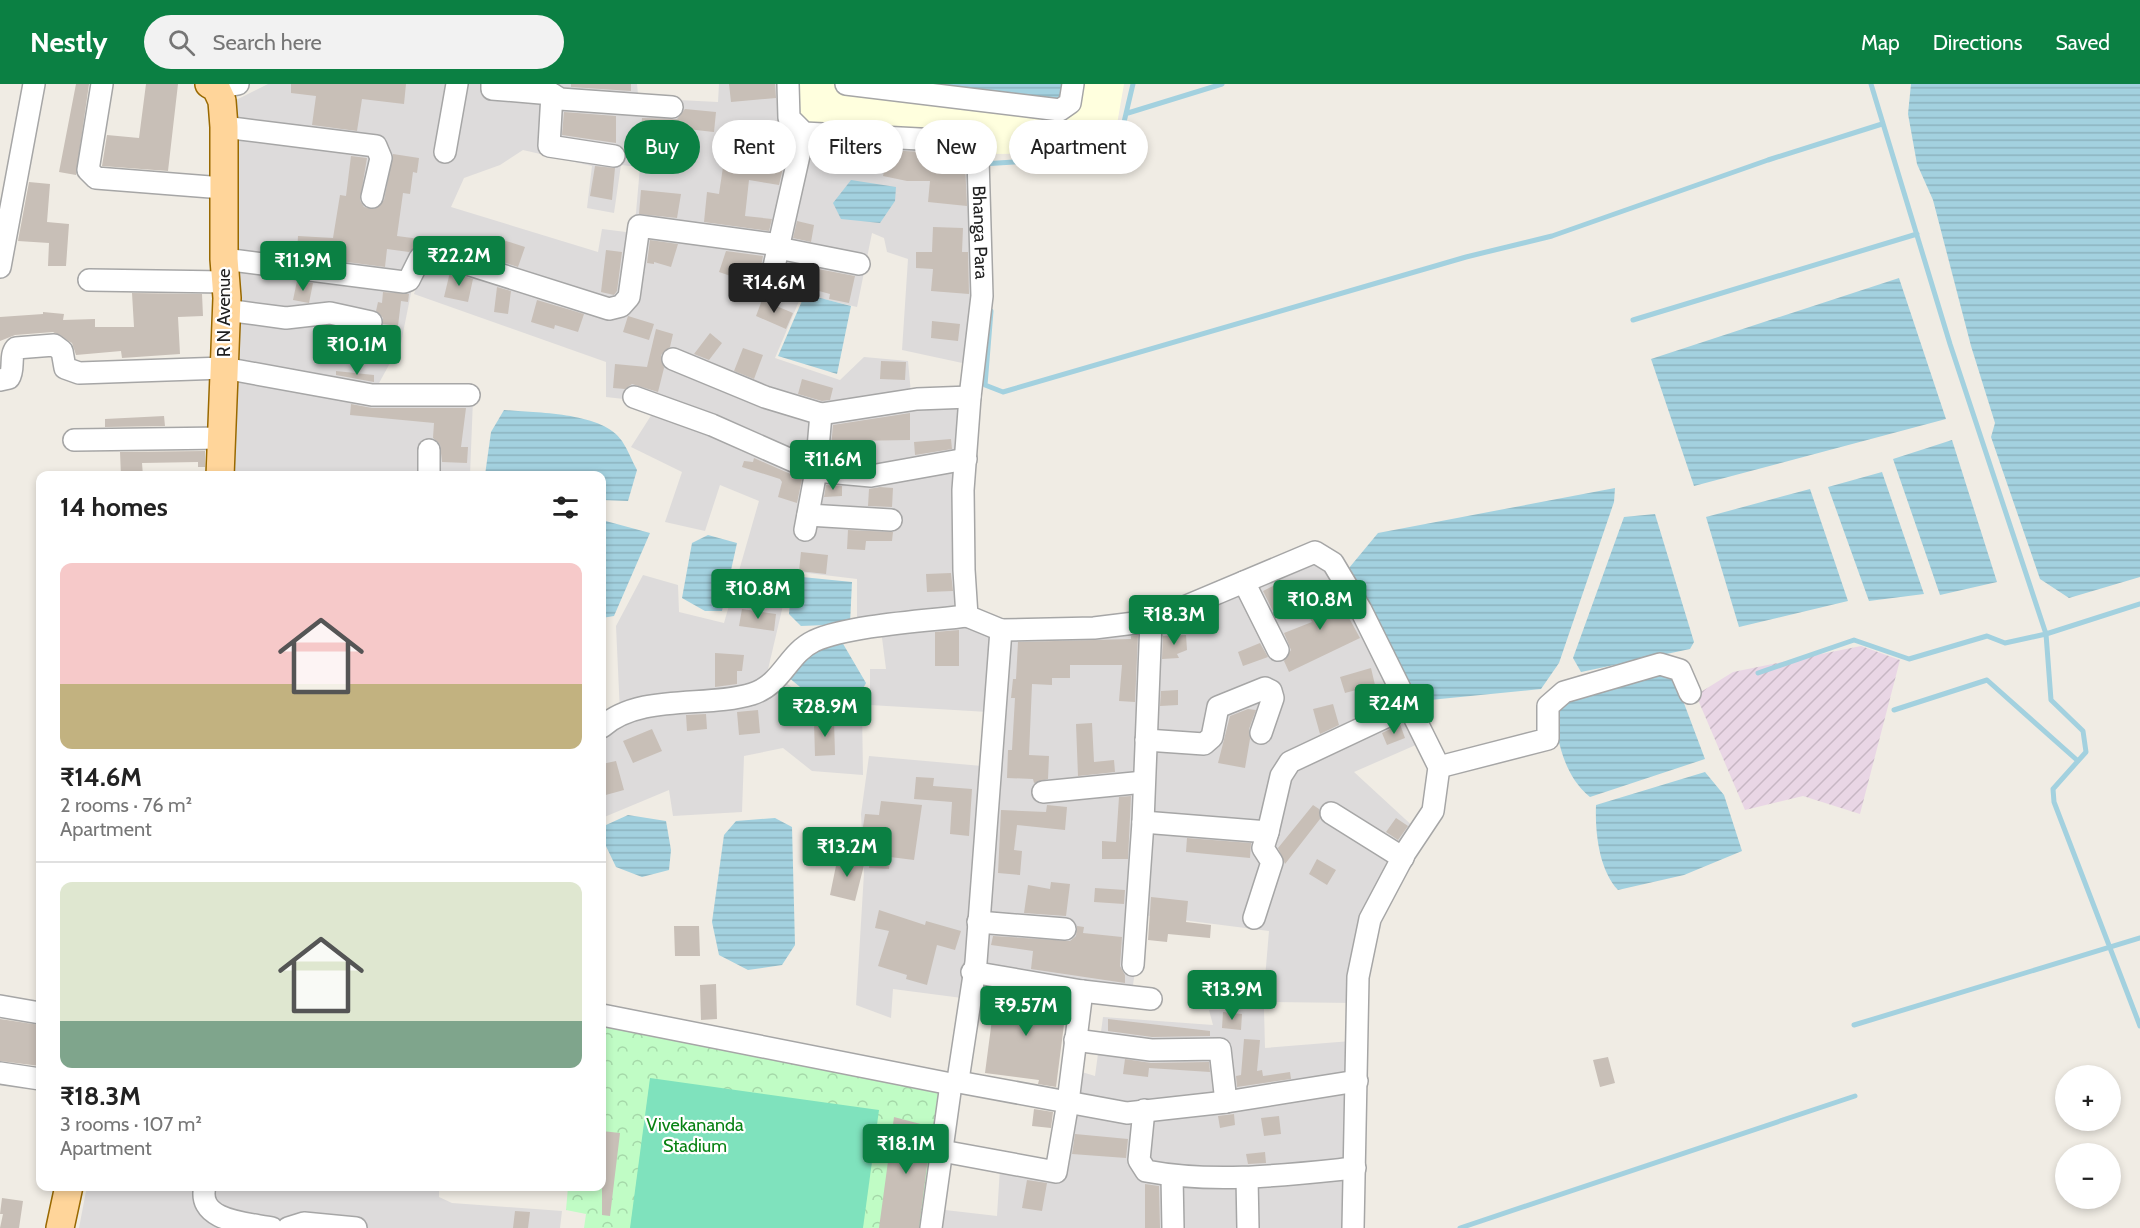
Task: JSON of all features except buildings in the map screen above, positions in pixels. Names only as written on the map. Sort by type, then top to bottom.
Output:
[{"type":"main road","name":"R N Avenue","points":[[220,471],[226,310],[224,127],[221,85]]},
{"type":"main road","points":[[60,1228],[68,1191]]},
{"type":"street","points":[[0,267],[34,84]]},
{"type":"street","points":[[102,84],[88,170],[90,175],[96,178],[223,188]]},
{"type":"street","points":[[446,152],[457,84]]},
{"type":"street","points":[[492,84],[492,89],[541,90],[560,99],[672,107]]},
{"type":"street","points":[[771,280],[804,133],[789,118],[788,84]]},
{"type":"street","points":[[846,84],[1060,110],[1070,103],[1073,84]]},
{"type":"street","points":[[541,90],[549,146],[614,156]]},
{"type":"street","points":[[224,127],[376,147],[381,158],[372,197]]},
{"type":"street","name":"Bhanga Para","points":[[804,133],[958,141],[978,158],[982,296],[970,397],[966,459],[964,559],[968,616]]},
{"type":"street","points":[[89,280],[225,271],[404,282],[409,280],[420,258],[438,255],[609,309],[621,306],[629,297],[639,226],[779,246],[859,264]]},
{"type":"street","points":[[226,310],[286,318],[330,313],[370,322]]},
{"type":"street","points":[[0,380],[9,378],[12,374],[12,354],[16,348],[54,345],[62,351],[65,368],[79,373],[224,368],[372,395],[469,395]]},
{"type":"street","points":[[673,359],[765,397],[821,414],[917,399],[970,397]]},
{"type":"street","points":[[634,397],[712,425],[816,471],[871,476],[966,459]]},
{"type":"street","points":[[821,414],[816,471],[806,522],[891,520]]},
{"type":"street","points":[[74,440],[223,438]]},
{"type":"street","points":[[429,450],[429,471]]},
{"type":"street","points":[[606,725],[645,706],[752,694],[775,683],[793,657],[813,642],[855,631],[968,616],[1001,630],[1094,628],[1151,621],[1315,552],[1333,563],[1361,610],[1439,767],[1433,811],[1403,858],[1371,920],[1358,976],[1353,1228]]},
{"type":"street","points":[[1244,582],[1278,650]]},
{"type":"street","points":[[1133,965],[1143,822],[1151,621]]},
{"type":"street","points":[[931,1228],[972,972],[976,962],[1001,630]]},
{"type":"street","points":[[1439,767],[1548,739],[1548,706],[1564,692],[1660,664],[1680,670],[1689,693]]},
{"type":"street","points":[[1146,741],[1204,744],[1212,737],[1218,707],[1265,688],[1271,691],[1273,698],[1261,733]]},
{"type":"street","points":[[1254,918],[1272,862],[1263,848],[1281,777],[1290,762],[1408,706]]},
{"type":"street","points":[[1043,792],[1144,782]]},
{"type":"street","points":[[1331,813],[1403,858]]},
{"type":"street","points":[[1143,822],[1268,832]]},
{"type":"street","points":[[978,922],[1065,929]]},
{"type":"street","points":[[972,972],[1082,991],[1151,999]]},
{"type":"street","points":[[942,1151],[1056,1172],[1068,1102],[1082,991]]},
{"type":"street","points":[[0,1006],[36,1012]]},
{"type":"street","points":[[606,1016],[1127,1113],[1226,1102],[1357,1081]]},
{"type":"street","points":[[1076,1040],[1150,1050],[1220,1048],[1226,1102]]},
{"type":"street","points":[[0,1073],[36,1078]]},
{"type":"street","points":[[1144,1110],[1139,1160],[1146,1171],[1172,1176],[1247,1178],[1355,1168]]},
{"type":"street","points":[[1172,1176],[1173,1228]]},
{"type":"street","points":[[1247,1178],[1248,1228]]},
{"type":"street","points":[[204,1191],[206,1206],[214,1215],[272,1228]]},
{"type":"street","points":[[288,1228],[304,1223],[356,1228]]},
{"type":"shaded area","points":[[268,84],[637,84],[639,105],[677,111],[678,100],[718,102],[719,84],[780,84],[784,120],[712,120],[712,174],[794,174],[779,243],[786,245],[808,146],[808,174],[903,174],[903,142],[915,142],[915,174],[974,174],[976,294],[967,364],[902,350],[908,259],[887,252],[884,238],[872,233],[857,307],[802,294],[775,358],[840,380],[864,357],[908,361],[911,393],[826,412],[773,396],[672,358],[668,359],[681,369],[817,416],[965,403],[958,466],[959,607],[857,625],[857,579],[791,571],[766,678],[724,694],[640,703],[620,713],[616,626],[643,575],[678,585],[679,612],[724,623],[759,501],[720,485],[705,531],[665,522],[682,472],[631,447],[659,403],[606,397],[606,362],[414,294],[427,253],[620,312],[635,299],[642,227],[723,236],[635,224],[639,174],[700,174],[700,120],[624,120],[624,165],[621,165],[614,213],[587,208],[592,166],[523,150],[500,165],[464,178],[451,207],[598,252],[602,229],[634,233],[627,293],[616,302],[426,239],[408,280],[324,270],[238,253],[238,134],[232,102]]},
{"type":"shaded area","points":[[795,84],[1124,84],[1118,120],[1009,120],[1009,154],[997,154],[997,120],[915,120],[915,144],[903,142],[903,120],[808,120],[808,128],[796,115]]},
{"type":"shaded area","points":[[796,133],[802,137],[796,165]]},
{"type":"shaded area","points":[[238,263],[413,283],[401,343],[373,394],[473,399],[470,471],[229,471]]},
{"type":"shaded area","points":[[1315,564],[1335,571],[1418,744],[1354,772],[1417,830],[1364,918],[1355,1003],[1263,1002],[1269,931],[1143,915],[1132,992],[979,968],[1008,638],[1161,627]]},
{"type":"shaded area","points":[[972,624],[994,640],[988,712],[870,705],[870,669],[886,669],[881,630]]},
{"type":"shaded area","points":[[1861,646],[1900,660],[1860,814],[1803,796],[1745,810],[1696,695],[1733,672]]},
{"type":"shaded area","points":[[785,682],[828,715],[862,708],[863,775],[812,771],[783,748],[744,756],[742,812],[673,816],[669,790],[606,816],[606,733],[646,713]]},
{"type":"shaded area","points":[[869,756],[982,766],[962,998],[893,989],[891,1018],[856,1005],[864,873],[861,814]]},
{"type":"shaded area","points":[[1264,1009],[1265,1048],[1351,1041],[1345,1228],[942,1228],[945,1210],[997,1216],[1000,1168],[1060,1178],[1075,1070],[1095,1076],[1103,1017],[1213,1025],[1209,1010]]},
{"type":"shaded area","points":[[86,1191],[439,1191],[439,1197],[452,1203],[562,1211],[560,1228],[79,1228]]},
{"type":"green space","name":"Vivekananda Stadium","points":[[606,1024],[947,1089],[927,1228],[584,1228],[586,1214],[566,1210],[568,1191],[606,1191]]},
{"type":"green space","points":[[650,1078],[879,1110],[863,1228],[630,1228]]},
{"type":"water","points":[[920,84],[1064,84],[1062,96],[1054,100]]},
{"type":"water","points":[[1911,84],[2140,84],[2140,577],[2069,598],[2040,579],[1991,437],[1995,423],[1971,346],[1933,200],[1917,164],[1908,114]]},
{"type":"water","points":[[851,180],[896,187],[895,201],[880,223],[841,219],[833,203]]},
{"type":"water","points":[[1899,278],[1946,419],[1694,486],[1651,359]]},
{"type":"water","points":[[805,294],[851,306],[837,374],[778,356]]},
{"type":"water","points":[[504,410],[550,413],[600,424],[613,431],[622,441],[637,470],[628,501],[606,500],[606,471],[486,471],[491,432]]},
{"type":"water","points":[[1952,440],[1997,582],[1940,595],[1893,459]]},
{"type":"water","points":[[1882,472],[1924,594],[1869,601],[1828,487]]},
{"type":"water","points":[[1615,488],[1614,502],[1559,663],[1541,689],[1430,700],[1412,697],[1349,568],[1378,533]]},
{"type":"water","points":[[1810,489],[1848,601],[1739,627],[1706,517]]},
{"type":"water","points":[[1655,514],[1694,642],[1690,649],[1581,672],[1573,658],[1624,517]]},
{"type":"water","points":[[606,521],[650,533],[614,616],[606,617]]},
{"type":"water","points":[[708,535],[737,543],[722,611],[705,611],[682,598],[692,543]]},
{"type":"water","points":[[792,576],[852,582],[850,624],[801,626],[789,614]]},
{"type":"water","points":[[842,642],[866,683],[857,700],[829,711],[788,677],[814,648]]},
{"type":"water","points":[[1673,674],[1705,759],[1590,797],[1573,778],[1567,767],[1559,743],[1552,706],[1633,678]]},
{"type":"water","points":[[1705,772],[1724,795],[1742,851],[1684,875],[1618,890],[1606,872],[1602,861],[1596,827],[1596,805]]},
{"type":"water","points":[[628,815],[666,821],[671,850],[669,870],[642,877],[616,867],[606,846],[606,825]]},
{"type":"water","points":[[775,818],[792,827],[795,945],[782,965],[748,970],[719,955],[712,922],[724,835],[736,821]]},
{"type":"waterway","points":[[997,163],[1116,156],[1133,84]]},
{"type":"waterway","points":[[1128,113],[1222,84]]},
{"type":"waterway","points":[[1871,84],[1950,344],[2046,634],[2051,700],[2083,731],[2086,752],[2053,789],[2054,802],[2140,1026]]},
{"type":"waterway","points":[[991,311],[985,385],[1003,392],[1466,257],[1552,236],[1768,160],[1882,124]]},
{"type":"waterway","points":[[1633,320],[1917,234]]},
{"type":"waterway","points":[[1758,673],[1854,640],[1909,659],[1987,636],[2005,643],[2046,634],[2140,604]]},
{"type":"waterway","points":[[1894,710],[1987,680],[2078,761]]},
{"type":"waterway","points":[[1854,1025],[2140,938]]},
{"type":"waterway","points":[[1460,1228],[1855,1096]]}]
